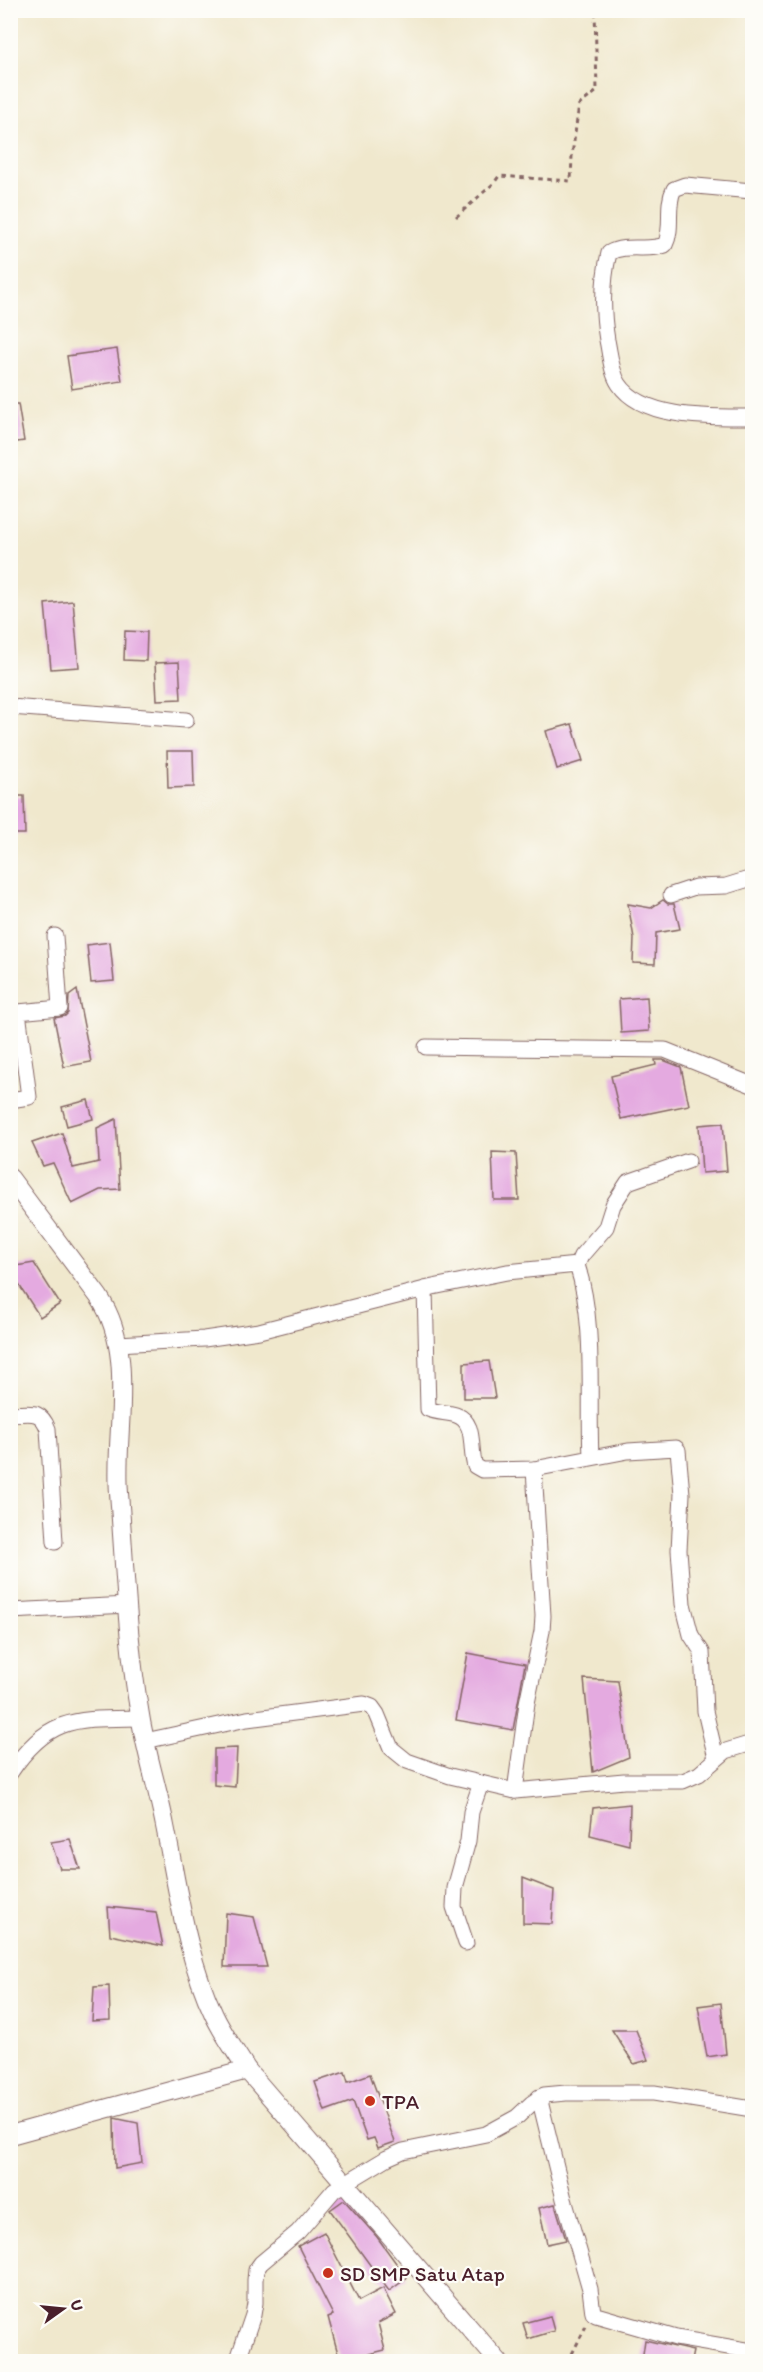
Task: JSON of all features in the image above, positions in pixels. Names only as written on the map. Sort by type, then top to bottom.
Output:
[{"type":"street","points":[[753,191],[685,185],[674,189],[669,198],[669,236],[665,245],[655,248],[615,249],[609,253],[602,309],[611,361],[618,382],[627,394],[644,405],[667,413],[753,417]]},
{"type":"street","points":[[10,707],[186,720]]},
{"type":"street","points":[[671,895],[695,887],[726,886],[753,878]]},
{"type":"street","points":[[10,1100],[29,1097],[18,1012],[60,1008],[55,936]]},
{"type":"street","points":[[426,1047],[665,1050],[753,1085]]},
{"type":"street","points":[[591,1457],[590,1339],[584,1287],[577,1264],[606,1227],[613,1204],[628,1182],[688,1161]]},
{"type":"street","points":[[10,1178],[108,1310],[115,1327],[120,1368],[118,1486],[140,1718],[165,1823],[184,1922],[214,2015],[247,2070],[499,2361]]},
{"type":"street","points":[[118,1344],[204,1339],[259,1331],[425,1289],[507,1272],[577,1264]]},
{"type":"street","points":[[425,1289],[428,1409],[463,1417],[468,1423],[475,1466],[482,1470],[534,1469],[591,1457],[656,1448],[676,1448],[679,1453],[682,1494],[679,1550],[683,1604],[692,1635],[702,1652],[705,1711],[716,1758]]},
{"type":"street","points":[[10,1414],[38,1414],[44,1419],[48,1429],[55,1542]]},
{"type":"street","points":[[515,1791],[527,1703],[543,1616],[534,1469]]},
{"type":"street","points":[[10,1611],[128,1605]]},
{"type":"street","points":[[145,1741],[238,1720],[364,1704],[372,1707],[377,1714],[391,1748],[407,1761],[450,1776],[515,1791],[624,1781],[683,1781],[699,1774],[716,1758],[736,1746],[753,1743]]},
{"type":"street","points":[[10,1773],[27,1751],[54,1727],[80,1719],[140,1718]]},
{"type":"street","points":[[466,1943],[454,1907],[455,1888],[468,1841],[471,1812],[481,1783]]},
{"type":"street","points":[[10,2135],[247,2070]]},
{"type":"street","points":[[237,2361],[253,2315],[256,2270],[312,2217],[334,2190],[370,2166],[403,2151],[486,2134],[517,2117],[539,2097],[566,2093],[654,2093],[753,2109]]},
{"type":"street","points":[[539,2097],[564,2199],[590,2289],[593,2313],[676,2338],[753,2351]]},
{"type":"path","points":[[456,217],[499,176],[571,181],[579,105],[597,90],[595,10]]},
{"type":"path","points":[[568,2361],[593,2313]]},
{"type":"building","points":[[117,349],[122,381],[72,389],[67,356]]},
{"type":"building","points":[[10,404],[18,404],[24,441],[10,443]]},
{"type":"building","points":[[73,601],[79,667],[51,669],[45,604]]},
{"type":"building","points":[[125,631],[147,632],[146,661],[124,660]]},
{"type":"building","points":[[179,662],[181,699],[157,700],[155,663]]},
{"type":"building","points":[[572,724],[583,761],[557,769],[546,731]]},
{"type":"building","points":[[167,751],[193,751],[194,787],[168,788]]},
{"type":"building","points":[[10,796],[24,796],[25,834],[10,834]]},
{"type":"building","points":[[663,900],[668,904],[674,904],[680,929],[656,933],[655,964],[633,963],[634,938],[628,904],[651,908]]},
{"type":"building","points":[[110,942],[114,981],[91,983],[87,945]]},
{"type":"building","points":[[77,990],[91,1062],[64,1067],[54,1018],[65,1016],[68,1013],[69,996]]},
{"type":"building","points":[[647,997],[649,1031],[621,1033],[619,999]]},
{"type":"building","points":[[655,1060],[663,1060],[681,1067],[689,1105],[621,1119],[611,1076],[656,1065]]},
{"type":"building","points":[[88,1100],[93,1119],[67,1126],[62,1107]]},
{"type":"building","points":[[116,1119],[120,1189],[100,1190],[72,1204],[53,1163],[43,1166],[32,1143],[62,1133],[73,1168],[99,1162],[97,1128]]},
{"type":"building","points":[[723,1123],[727,1171],[702,1173],[699,1125]]},
{"type":"building","points":[[492,1152],[516,1153],[519,1200],[494,1200]]},
{"type":"building","points":[[34,1263],[60,1304],[40,1317],[10,1271],[10,1267]]},
{"type":"building","points":[[489,1361],[495,1398],[464,1398],[464,1363]]},
{"type":"building","points":[[468,1653],[525,1664],[513,1730],[456,1720]]},
{"type":"building","points":[[584,1679],[618,1681],[629,1757],[593,1772]]},
{"type":"building","points":[[237,1748],[235,1787],[214,1785],[214,1749]]},
{"type":"building","points":[[630,1804],[629,1845],[590,1835],[593,1808]]},
{"type":"building","points":[[70,1839],[80,1869],[60,1869],[51,1842]]},
{"type":"building","points":[[523,1878],[554,1890],[552,1924],[523,1923]]},
{"type":"building","points":[[108,1907],[156,1912],[163,1946],[110,1935]]},
{"type":"building","points":[[226,1913],[254,1917],[267,1967],[224,1967]]},
{"type":"building","points":[[109,1986],[110,2020],[92,2021],[94,1987]]},
{"type":"building","points":[[721,2003],[726,2054],[707,2057],[698,2006]]},
{"type":"building","points":[[612,2030],[636,2030],[648,2060],[634,2064]]},
{"type":"building","points":[[345,2072],[348,2082],[370,2074],[395,2142],[378,2148],[374,2138],[367,2140],[353,2101],[325,2111],[315,2082]]},
{"type":"building","points":[[114,2118],[138,2123],[142,2163],[115,2168]]},
{"type":"building","name":"SD SMP Satu Atap","points":[[344,2200],[377,2237],[407,2278],[389,2291],[330,2210]]},
{"type":"building","points":[[555,2204],[566,2240],[547,2244],[539,2208]]},
{"type":"building","points":[[324,2232],[359,2301],[383,2288],[396,2314],[378,2323],[385,2350],[340,2361],[328,2317],[333,2315],[298,2246]]},
{"type":"building","points":[[550,2316],[554,2331],[528,2339],[523,2323]]},
{"type":"building","points":[[645,2340],[693,2351],[691,2361],[642,2361]]},
{"type":"place","name":"TPA","points":[[370,2101]]},
{"type":"place","name":"SD SMP Satu Atap","points":[[328,2273]]}]
